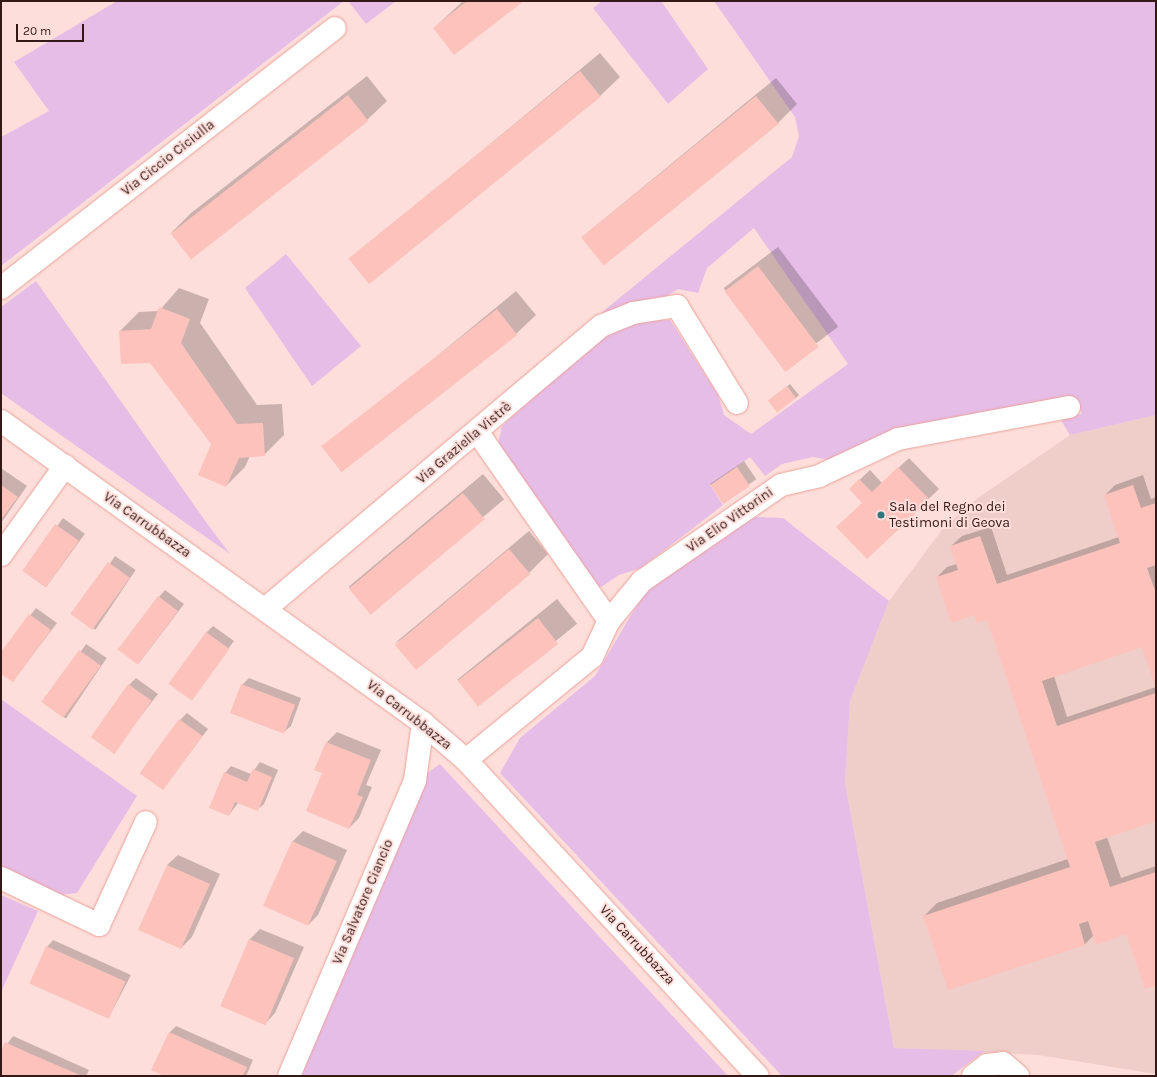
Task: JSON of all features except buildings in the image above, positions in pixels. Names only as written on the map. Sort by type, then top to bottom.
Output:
[{"type":"street","name":"Via Ciccio Ciciulla","points":[[1,288],[335,28]]},
{"type":"street","name":"Via Graziella Vistrè","points":[[266,609],[478,433],[601,326],[633,313],[676,306],[737,403]]},
{"type":"street","name":"Via Elio Vittorini","points":[[466,760],[592,657],[609,621],[642,580],[781,485],[819,476],[898,440],[1069,407]]},
{"type":"street","name":"Via Carrubbazza","points":[[1,421],[266,609],[423,723],[466,760],[758,1076]]},
{"type":"street","points":[[478,433],[609,621]]},
{"type":"street","points":[[1,555],[65,466]]},
{"type":"street","name":"Via Salvatore Ciancio","points":[[288,1076],[415,780],[423,723]]},
{"type":"street","points":[[1,878],[99,925],[146,822]]},
{"type":"street","points":[[973,1076],[987,1065],[1011,1069]]},
{"type":"shaded area","points":[[117,1],[344,1],[1,266],[1,137],[49,111],[14,62]]},
{"type":"shaded area","points":[[348,1],[396,1],[366,24]]},
{"type":"shaded area","points":[[602,1],[661,1],[708,69],[668,104],[593,8]]},
{"type":"shaded area","points":[[714,1],[1156,1],[1156,415],[1070,435],[1059,417],[1082,414],[1075,397],[898,433],[836,461],[813,457],[782,464],[765,476],[750,457],[710,485],[723,505],[641,568],[619,575],[598,589],[498,444],[502,426],[604,334],[635,322],[670,320],[718,395],[724,415],[751,434],[848,364],[754,228],[707,268],[698,293],[678,289],[662,299],[601,313],[792,157],[799,136],[795,117]]},
{"type":"shaded area","points":[[286,254],[361,346],[312,386],[245,288]]},
{"type":"shaded area","points":[[36,281],[230,554],[1,393],[1,307]]},
{"type":"shaded area","points":[[1156,415],[1156,1074],[1038,1055],[894,1048],[845,783],[850,701],[889,601],[944,527],[978,498],[1070,435]]},
{"type":"shaded area","points":[[756,517],[783,518],[889,601],[850,701],[845,783],[894,1048],[985,1051],[951,1076],[782,1076],[500,773],[520,738],[595,676],[647,588],[721,535]]},
{"type":"shaded area","points":[[1,699],[137,796],[77,893],[61,895],[1,866]]},
{"type":"shaded area","points":[[440,764],[728,1076],[297,1076],[423,776]]},
{"type":"shaded area","points":[[1,895],[38,911],[1,992]]},
{"type":"place","name":"Sala del Regno dei Testimoni di Geova","points":[[881,515]]}]
